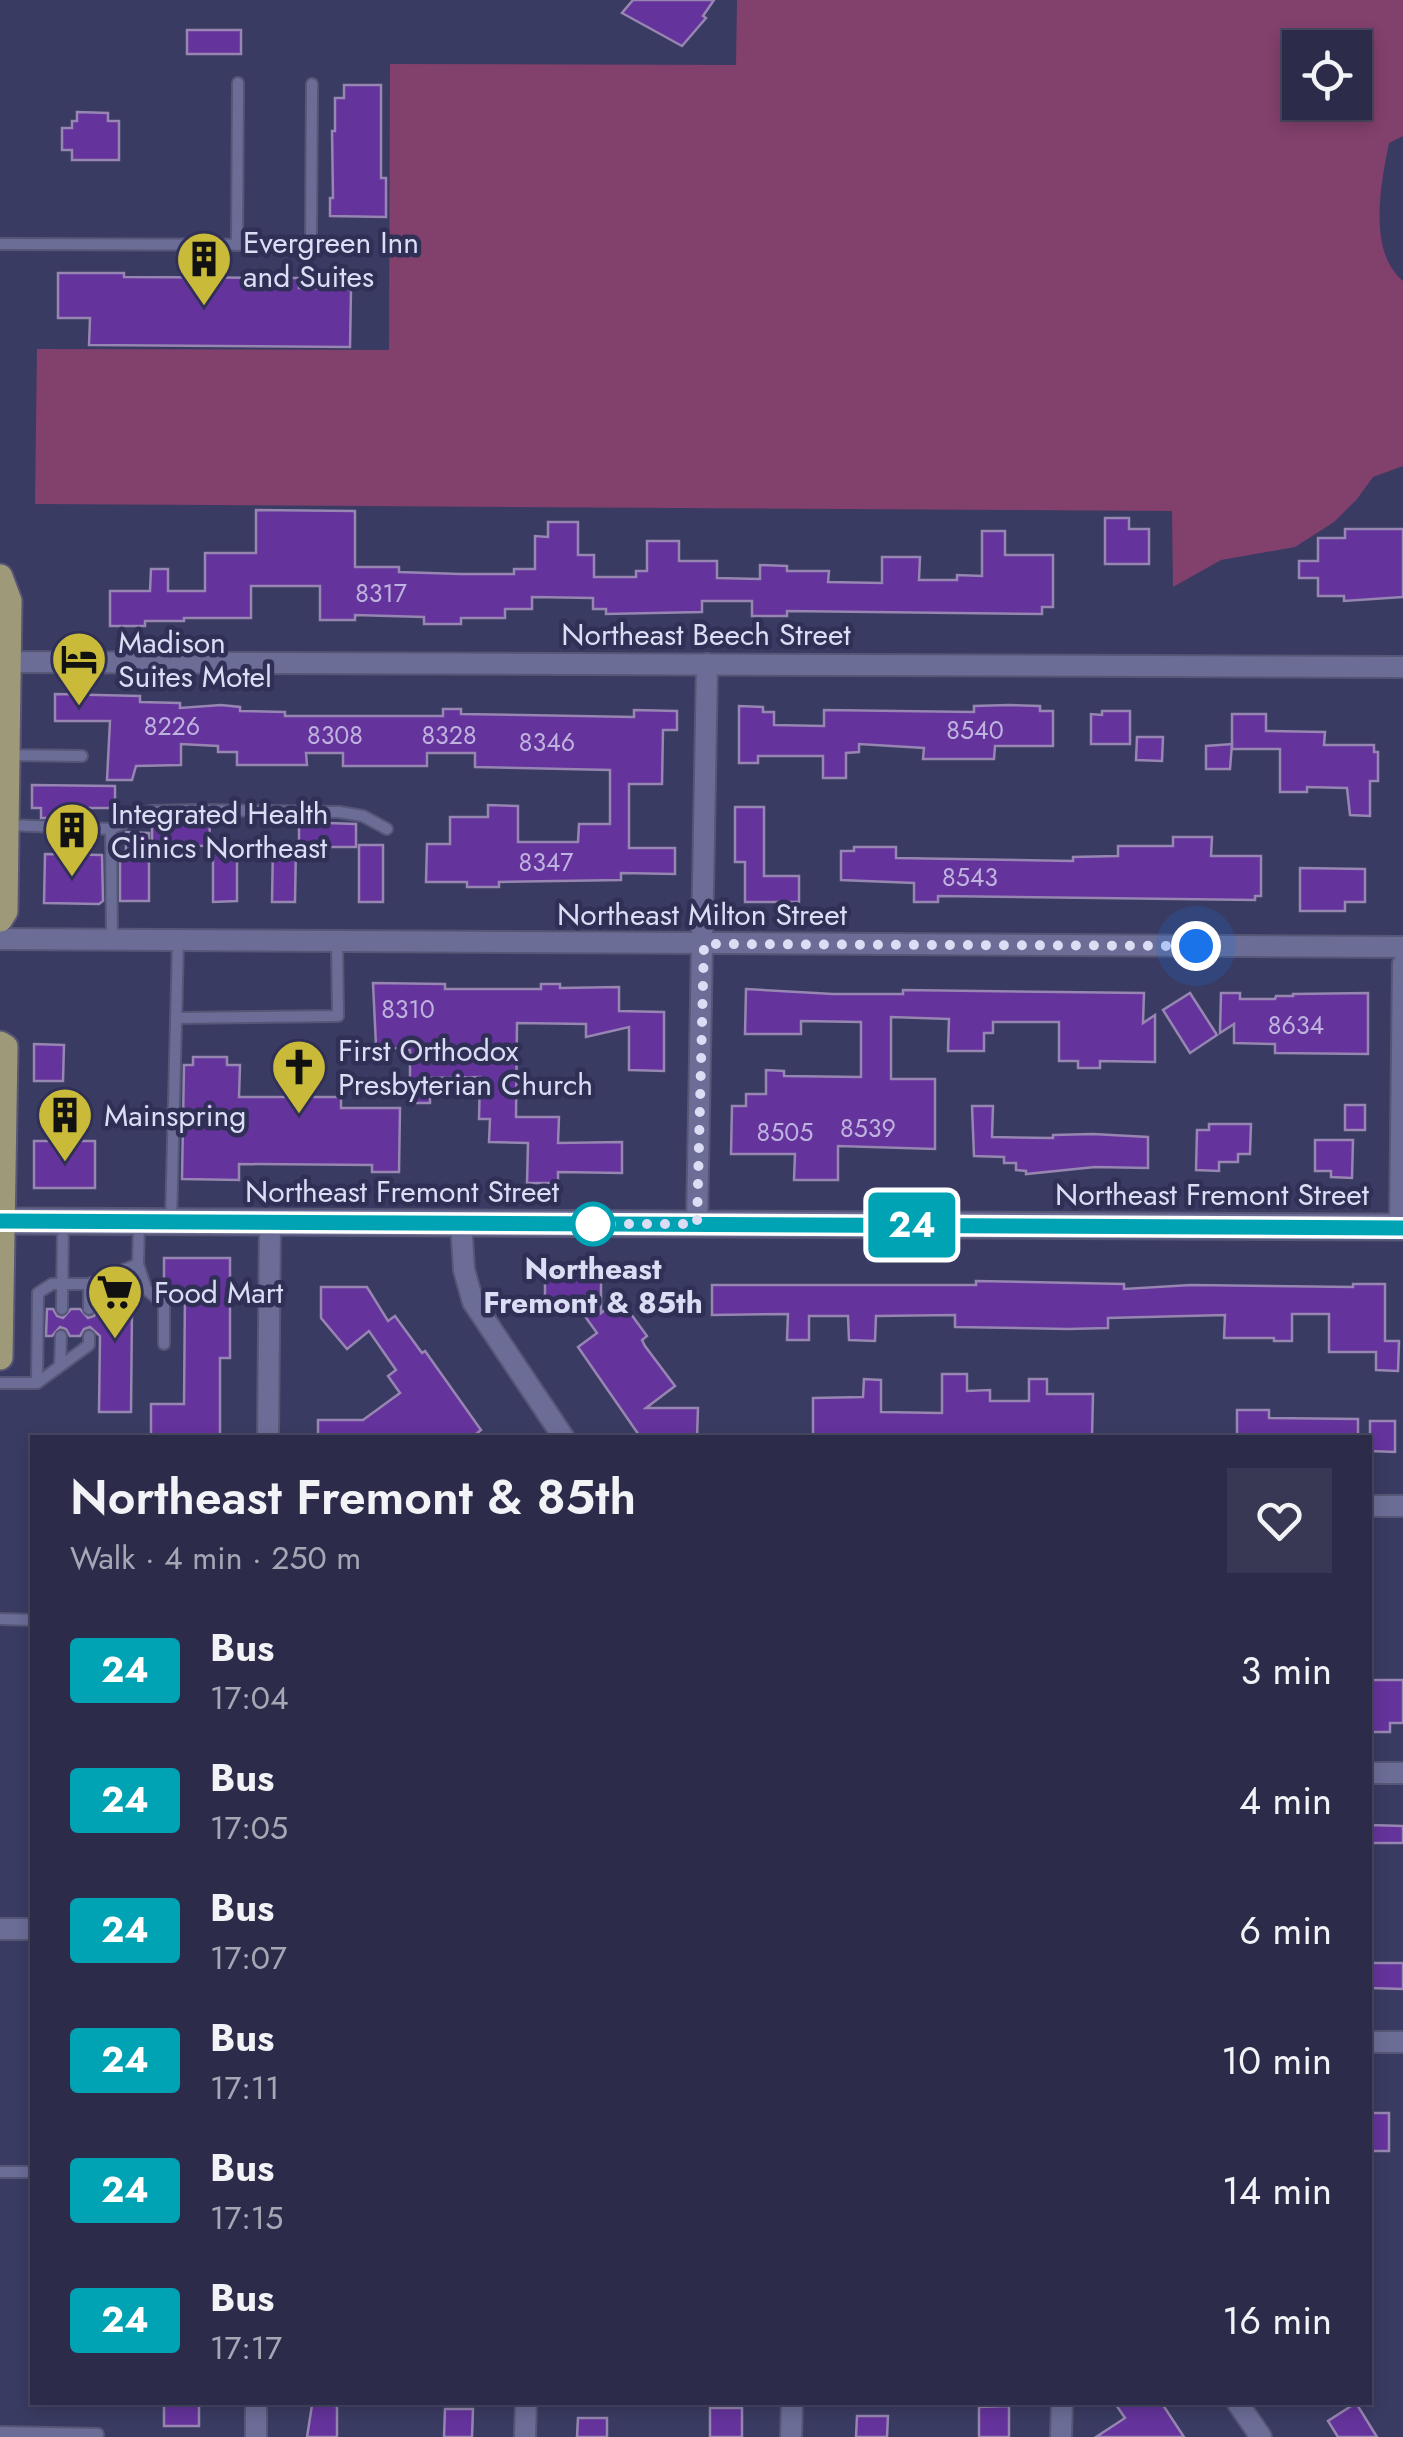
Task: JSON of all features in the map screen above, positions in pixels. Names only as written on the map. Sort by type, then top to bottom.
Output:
[{"type":"main road","points":[[0,578],[9,601],[5,911],[0,919]]},
{"type":"main road","points":[[0,1044],[4,1047],[0,1357]]},
{"type":"street","name":"Northeast Beech Street","points":[[8,662],[1403,667]]},
{"type":"street","points":[[697,1224],[708,664]]},
{"type":"street","name":"Northeast Milton Street","points":[[0,938],[112,942],[1403,947]]},
{"type":"street","points":[[1401,1228],[1403,964]]},
{"type":"street","name":"Northeast Fremont Street","points":[[1,1222],[1401,1228]]},
{"type":"street","points":[[462,1222],[464,1270],[473,1302],[562,1435]]},
{"type":"street","points":[[268,1435],[270,1224]]},
{"type":"street","points":[[1372,1506],[1403,1506]]},
{"type":"street","points":[[1372,1773],[1403,1774]]},
{"type":"street","points":[[0,1929],[30,1930]]},
{"type":"street","points":[[1372,2042],[1403,2042]]},
{"type":"street","points":[[256,2405],[256,2437]]},
{"type":"street","points":[[525,2437],[526,2405]]},
{"type":"street","points":[[792,2405],[792,2437]]},
{"type":"street","points":[[1061,2437],[1062,2405]]},
{"type":"street","points":[[1239,2405],[1261,2437]]},
{"type":"lane","points":[[237,245],[238,82]]},
{"type":"lane","points":[[0,244],[311,246],[312,84]]},
{"type":"lane","points":[[7,756],[82,756]]},
{"type":"lane","points":[[6,825],[111,829],[151,811],[196,810],[339,812],[363,816],[387,829]]},
{"type":"lane","points":[[111,829],[112,942]]},
{"type":"lane","points":[[170,1223],[178,942]]},
{"type":"lane","points":[[176,1018],[338,1016],[337,942]]},
{"type":"lane","points":[[62,1308],[63,1223]]},
{"type":"lane","points":[[139,1223],[138,1264],[146,1289],[164,1306],[164,1344]]},
{"type":"lane","points":[[37,1383],[38,1293],[52,1284],[89,1284],[138,1264]]},
{"type":"lane","points":[[89,1284],[89,1309]]},
{"type":"lane","points":[[60,1365],[61,1336]]},
{"type":"lane","points":[[0,1383],[37,1383],[89,1345],[89,1336]]},
{"type":"lane","points":[[0,1619],[30,1620]]},
{"type":"lane","points":[[0,2172],[30,2172]]},
{"type":"lane","points":[[0,2432],[98,2434]]},
{"type":"shaded area","points":[[737,0],[1403,0],[1403,136],[1389,143],[1380,216],[1384,252],[1403,281],[1403,466],[1373,477],[1334,522],[1295,547],[1221,560],[1173,587],[1172,511],[35,504],[37,349],[389,350],[390,64],[736,65]]},
{"type":"building","points":[[633,0],[714,0],[703,16],[706,18],[682,46],[622,13]]},
{"type":"building","points":[[187,30],[241,30],[241,54],[187,54]]},
{"type":"building","points":[[344,85],[381,85],[381,178],[386,178],[386,217],[330,216],[335,98],[344,98]]},
{"type":"building","points":[[77,112],[108,113],[108,121],[119,121],[119,160],[72,160],[72,150],[62,150],[62,128],[72,128]]},
{"type":"building","name":"Evergreen Inn and Suites","points":[[58,273],[299,278],[299,288],[351,289],[350,347],[89,345],[90,318],[58,318]]},
{"type":"building","points":[[256,510],[355,511],[355,567],[461,574],[514,574],[514,569],[535,569],[535,536],[548,537],[548,522],[578,522],[578,555],[594,555],[594,577],[636,577],[636,571],[647,571],[647,541],[679,541],[679,561],[717,561],[717,578],[760,579],[760,565],[787,566],[787,571],[829,571],[828,582],[882,583],[882,557],[920,557],[919,580],[957,580],[957,575],[982,576],[982,531],[1005,531],[1005,555],[1053,555],[1053,607],[1042,607],[1042,614],[787,611],[787,616],[752,616],[752,601],[702,601],[702,612],[606,614],[606,609],[593,609],[593,598],[532,597],[532,609],[505,609],[505,618],[461,618],[461,624],[424,624],[424,617],[355,615],[355,620],[320,620],[320,586],[251,586],[251,618],[184,618],[145,621],[145,626],[110,626],[110,591],[150,591],[151,569],[168,569],[168,591],[205,591],[205,553],[256,553]]},
{"type":"building","points":[[1105,518],[1129,518],[1129,529],[1149,529],[1149,564],[1105,564]]},
{"type":"building","points":[[1345,529],[1403,529],[1403,597],[1344,601],[1344,596],[1318,596],[1318,578],[1299,578],[1299,561],[1318,561],[1318,538],[1345,538]]},
{"type":"building","points":[[55,694],[140,696],[140,702],[180,703],[180,708],[221,705],[240,707],[240,711],[285,712],[285,716],[443,716],[443,709],[461,709],[461,714],[634,717],[634,710],[677,711],[677,730],[663,730],[662,784],[629,784],[629,848],[675,848],[675,874],[621,873],[621,880],[499,882],[499,887],[426,882],[427,844],[450,844],[450,817],[488,817],[488,805],[518,806],[518,842],[578,842],[579,824],[610,824],[610,770],[475,767],[475,753],[427,753],[427,766],[343,766],[343,753],[306,753],[307,765],[237,765],[237,752],[218,752],[218,746],[181,744],[181,765],[136,766],[132,780],[107,780],[110,721],[55,721]]},
{"type":"building","points":[[739,706],[763,707],[763,712],[774,712],[774,725],[824,726],[824,710],[974,712],[974,706],[1040,706],[1040,711],[1053,711],[1053,746],[995,746],[994,759],[923,759],[924,748],[859,744],[859,752],[846,753],[846,778],[823,778],[823,756],[758,756],[758,763],[739,763]]},
{"type":"building","points":[[1102,711],[1130,711],[1130,744],[1091,744],[1091,714],[1102,715]]},
{"type":"building","points":[[1232,714],[1266,714],[1266,731],[1325,732],[1324,745],[1374,745],[1374,752],[1378,752],[1378,781],[1370,781],[1370,816],[1350,815],[1347,788],[1307,787],[1307,792],[1280,792],[1280,749],[1232,749]]},
{"type":"building","points":[[1137,737],[1163,737],[1162,761],[1136,760]]},
{"type":"building","points":[[1232,744],[1230,769],[1206,769],[1206,746]]},
{"type":"building","points":[[32,785],[115,786],[115,808],[62,808],[62,818],[41,818],[41,808],[32,808]]},
{"type":"building","points":[[735,807],[764,807],[764,876],[799,876],[799,902],[745,902],[745,862],[735,862]]},
{"type":"building","points":[[152,822],[210,822],[209,846],[152,845]]},
{"type":"building","points":[[299,822],[356,824],[356,847],[299,847]]},
{"type":"building","points":[[126,832],[149,833],[149,901],[120,901],[120,855],[126,855]]},
{"type":"building","points":[[1173,837],[1212,837],[1211,856],[1261,856],[1261,896],[1255,896],[1255,900],[938,896],[938,902],[914,902],[914,883],[841,880],[841,851],[854,851],[854,847],[896,847],[896,858],[1073,861],[1073,857],[1118,856],[1118,846],[1173,846]]},
{"type":"building","points":[[237,844],[237,901],[213,902],[213,845]]},
{"type":"building","points":[[273,844],[296,845],[295,902],[272,902]]},
{"type":"building","points":[[359,845],[383,845],[383,902],[359,902]]},
{"type":"building","name":"Integrated Health Clinics Northeast","points":[[45,854],[102,855],[103,901],[44,903]]},
{"type":"building","points":[[1300,868],[1365,869],[1365,902],[1345,902],[1345,911],[1300,911]]},
{"type":"building","points":[[373,983],[445,984],[445,989],[541,989],[541,984],[560,984],[560,988],[619,987],[619,1011],[664,1012],[664,1071],[629,1070],[629,1027],[586,1037],[586,1024],[517,1023],[516,1117],[559,1117],[558,1143],[622,1142],[622,1173],[558,1172],[558,1183],[527,1183],[528,1143],[489,1142],[490,1119],[479,1119],[480,1077],[430,1078],[430,1103],[410,1103],[410,1050],[376,1046]]},
{"type":"building","points":[[746,989],[833,994],[903,994],[903,990],[1144,993],[1143,1023],[1155,1015],[1155,1062],[1100,1061],[1100,1068],[1078,1068],[1078,1061],[1059,1061],[1059,1022],[993,1022],[993,1033],[984,1033],[984,1051],[948,1051],[949,1019],[891,1017],[891,1079],[935,1079],[935,1149],[838,1146],[838,1180],[794,1180],[795,1154],[731,1154],[732,1106],[746,1106],[746,1094],[766,1094],[766,1070],[784,1071],[784,1076],[861,1077],[861,1022],[801,1021],[801,1034],[745,1034]]},
{"type":"building","points":[[1190,993],[1217,1035],[1190,1053],[1163,1010]]},
{"type":"building","points":[[1221,993],[1240,993],[1240,999],[1275,999],[1293,994],[1368,993],[1368,1054],[1275,1053],[1275,1044],[1234,1043],[1234,1024],[1220,1033]]},
{"type":"building","points":[[34,1044],[64,1045],[63,1081],[34,1081]]},
{"type":"building","name":"First Orthodox Presbyterian Church","points":[[193,1057],[227,1057],[227,1065],[240,1065],[239,1097],[341,1097],[341,1108],[400,1108],[399,1172],[372,1172],[372,1165],[239,1164],[239,1180],[182,1179],[184,1065],[193,1065]]},
{"type":"building","points":[[1345,1105],[1365,1105],[1365,1130],[1345,1130]]},
{"type":"building","points":[[972,1106],[993,1106],[992,1137],[1148,1137],[1148,1168],[1095,1167],[1026,1174],[1016,1170],[1016,1163],[1004,1163],[1004,1157],[974,1156]]},
{"type":"building","points":[[1209,1124],[1251,1124],[1250,1154],[1238,1154],[1238,1162],[1219,1162],[1219,1171],[1196,1170],[1197,1130],[1209,1130]]},
{"type":"building","points":[[1315,1140],[1353,1140],[1352,1178],[1315,1171]]},
{"type":"building","name":"Mainspring","points":[[34,1141],[95,1141],[95,1188],[34,1188]]},
{"type":"building","points":[[164,1258],[230,1258],[230,1358],[220,1358],[220,1435],[151,1435],[151,1404],[184,1404],[185,1289],[164,1289]]},
{"type":"building","points":[[545,1273],[601,1273],[601,1313],[620,1299],[647,1336],[642,1340],[645,1346],[675,1386],[646,1408],[698,1408],[697,1435],[639,1435],[578,1347],[597,1333],[579,1308],[545,1308]]},
{"type":"building","points":[[976,1281],[1124,1284],[1124,1289],[1385,1284],[1385,1341],[1399,1341],[1398,1371],[1376,1370],[1376,1352],[1329,1352],[1329,1314],[1292,1314],[1292,1341],[1224,1338],[1225,1315],[1108,1318],[1108,1328],[1068,1329],[955,1327],[955,1315],[876,1316],[875,1341],[849,1340],[848,1316],[809,1316],[809,1340],[787,1340],[788,1314],[712,1315],[712,1285],[976,1285]]},
{"type":"building","points":[[321,1287],[367,1287],[388,1321],[395,1316],[422,1353],[425,1351],[481,1430],[475,1435],[318,1435],[318,1420],[363,1420],[400,1393],[388,1376],[396,1370],[369,1331],[347,1349],[321,1318]]},
{"type":"building","points":[[47,1309],[63,1318],[71,1309],[80,1309],[88,1318],[98,1309],[132,1309],[131,1412],[99,1412],[100,1336],[90,1327],[80,1336],[70,1336],[60,1327],[52,1336],[46,1336]]},
{"type":"building","points":[[942,1374],[967,1374],[967,1391],[990,1390],[990,1401],[1029,1401],[1029,1379],[1047,1379],[1047,1394],[1093,1394],[1092,1435],[813,1435],[813,1398],[863,1397],[864,1379],[881,1380],[881,1412],[942,1413]]},
{"type":"building","points":[[1237,1410],[1269,1410],[1269,1418],[1358,1419],[1358,1435],[1237,1435]]},
{"type":"building","points":[[1370,1421],[1395,1421],[1395,1452],[1372,1451]]},
{"type":"building","points":[[1372,1680],[1403,1680],[1403,1723],[1390,1723],[1390,1732],[1372,1732]]},
{"type":"building","points":[[1372,1825],[1403,1826],[1403,1843],[1372,1843]]},
{"type":"building","points":[[1372,1963],[1403,1963],[1403,1989],[1372,1988]]},
{"type":"building","points":[[1372,2113],[1389,2113],[1389,2151],[1372,2151]]},
{"type":"building","points":[[164,2405],[199,2405],[199,2426],[164,2426]]},
{"type":"building","points":[[312,2405],[337,2406],[337,2437],[307,2437]]},
{"type":"building","points":[[1116,2405],[1163,2405],[1184,2437],[1096,2437],[1125,2418]]},
{"type":"building","points":[[1357,2405],[1377,2437],[1338,2437],[1328,2421]]},
{"type":"building","points":[[1009,2406],[1009,2437],[979,2437],[979,2407]]},
{"type":"building","points":[[710,2408],[742,2408],[742,2437],[710,2437]]},
{"type":"building","points":[[445,2409],[473,2409],[472,2437],[444,2437]]},
{"type":"building","points":[[857,2416],[888,2416],[887,2437],[856,2437]]},
{"type":"building","points":[[578,2418],[607,2418],[607,2437],[577,2437]]},
{"type":"bus line","name":"24","points":[[0,1221],[1403,1228]]},
{"type":"place","name":"Evergreen Inn and Suites","points":[[204,308]]},
{"type":"place","name":"Madison Suites Motel","points":[[79,708]]},
{"type":"place","name":"Integrated Health Clinics Northeast","points":[[72,879]]},
{"type":"place","name":"First Orthodox Presbyterian Church","points":[[299,1116]]},
{"type":"place","name":"Mainspring","points":[[65,1164]]},
{"type":"place","name":"Northeast Fremont & 85th","points":[[593,1224]]},
{"type":"place","name":"Food Mart","points":[[115,1341]]},
{"type":"route","points":[[593,1224],[697,1224],[704,944],[1196,946]]}]
